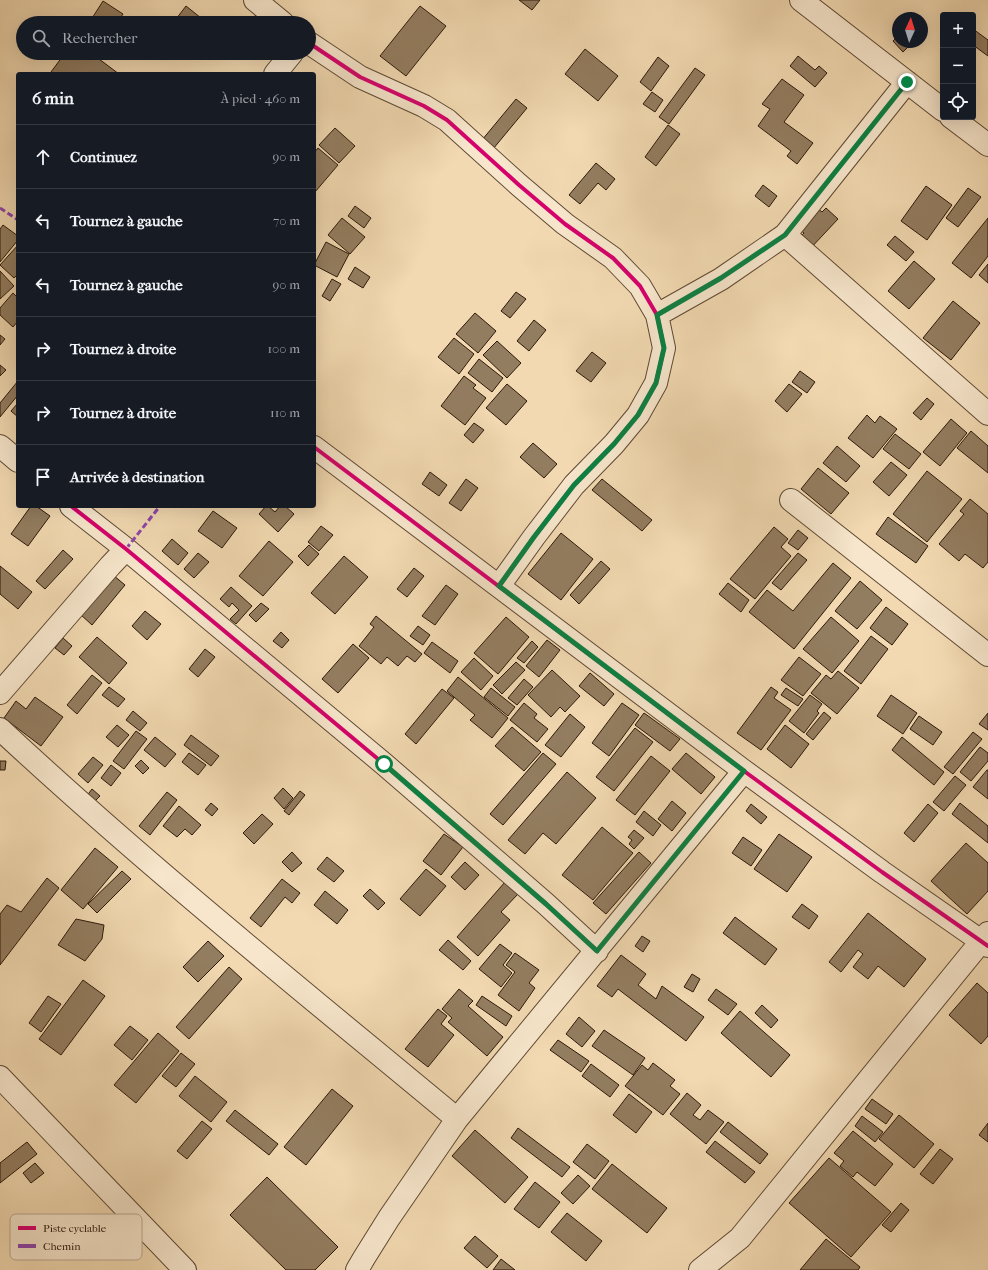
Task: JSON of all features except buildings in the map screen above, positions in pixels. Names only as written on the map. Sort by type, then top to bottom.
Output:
[{"type":"street","points":[[255,0],[275,16]]},
{"type":"street","points":[[801,0],[940,108]]},
{"type":"street","points":[[316,48],[360,77],[424,106],[448,120],[519,185],[565,224],[614,258],[640,286],[657,315],[664,348],[656,383],[638,415],[614,444],[574,485],[499,586]]},
{"type":"street","points":[[277,72],[286,60]]},
{"type":"street","points":[[657,315],[721,278],[785,235],[907,82]]},
{"type":"street","points":[[955,120],[988,146]]},
{"type":"street","points":[[785,235],[988,414]]},
{"type":"street","points":[[0,446],[16,459]]},
{"type":"street","points":[[316,449],[744,771],[882,872],[986,940],[740,1238],[700,1270]]},
{"type":"street","points":[[791,500],[988,655]]},
{"type":"street","points":[[74,508],[126,549],[384,764],[540,899],[597,951]]},
{"type":"street","points":[[0,693],[126,549]]},
{"type":"street","points":[[0,729],[165,877],[457,1119]]},
{"type":"street","points":[[358,1270],[389,1218],[457,1119],[744,771]]},
{"type":"street","points":[[0,1077],[131,1214]]},
{"type":"street","points":[[142,1225],[185,1270]]},
{"type":"marked path","points":[[0,208],[16,219]]},
{"type":"marked path","points":[[126,549],[158,508]]},
{"type":"cycle path","points":[[316,48],[360,77],[424,106],[447,120],[565,224],[613,258],[640,286],[657,315],[664,348],[656,383],[638,415],[614,444],[574,485],[499,586]]},
{"type":"cycle path","points":[[316,449],[744,771],[882,872],[988,946]]},
{"type":"cycle path","points":[[74,508],[126,549],[384,764],[546,904],[597,951]]},
{"type":"route","points":[[384,764],[546,904],[597,951],[744,771],[499,586],[574,485],[614,444],[638,415],[656,383],[664,348],[657,315],[721,278],[785,235],[907,82]]}]
